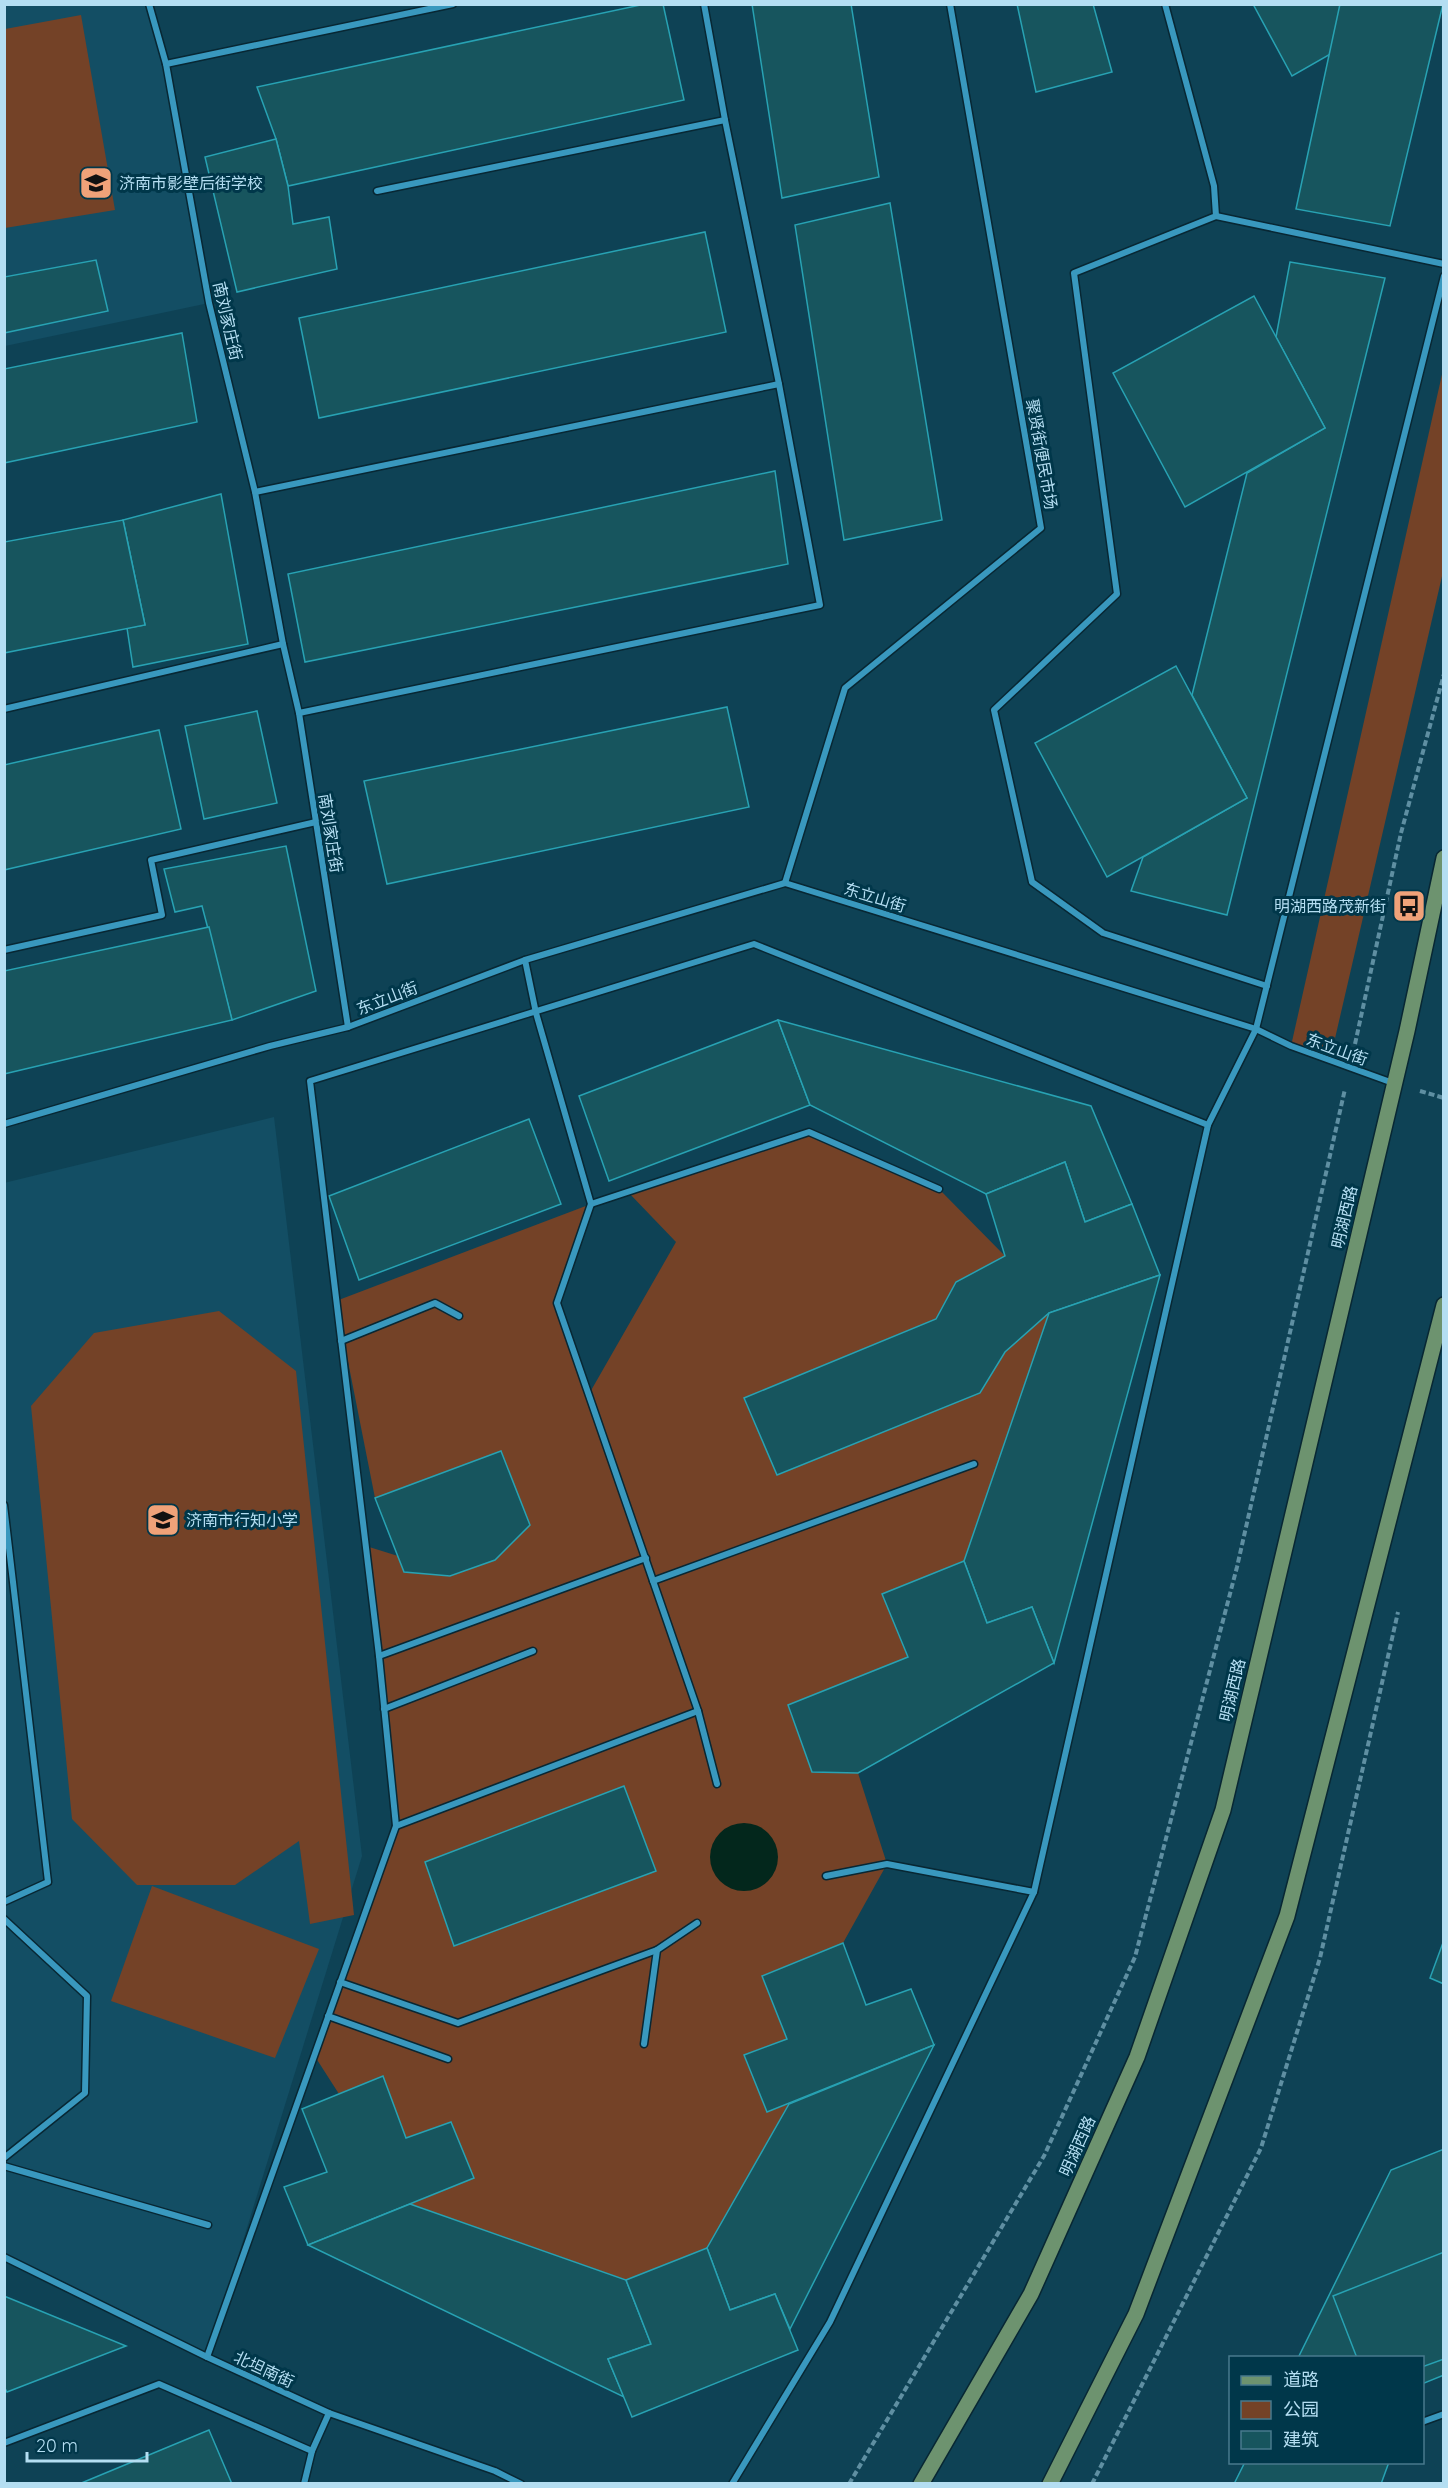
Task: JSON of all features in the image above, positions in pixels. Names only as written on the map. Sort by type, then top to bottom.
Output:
[{"type":"main road","name":"明湖西路","points":[[921,2484],[1036,2283],[1137,2057],[1223,1810],[1394,1083],[1443,858]]},
{"type":"main road","points":[[1050,2484],[1136,2314],[1287,1916],[1440,1330],[1443,1305]]},
{"type":"street","name":"南刘家庄街","points":[[149,4],[166,64],[209,303],[255,492],[283,644],[299,713],[348,1027]]},
{"type":"street","points":[[166,64],[453,4]]},
{"type":"street","points":[[299,713],[819,605],[779,384],[725,120],[704,4]]},
{"type":"street","name":"聚贤街便民市场","points":[[785,883],[845,688],[1041,528],[950,4]]},
{"type":"street","points":[[1165,4],[1214,186],[1216,216]]},
{"type":"street","points":[[377,191],[725,120]]},
{"type":"street","points":[[1267,986],[1103,933],[1032,882],[994,710],[1117,594],[1074,273],[1216,216],[1443,264]]},
{"type":"street","points":[[732,2484],[830,2322],[1034,1892],[1208,1125],[1256,1029],[1443,276]]},
{"type":"street","points":[[255,492],[779,384]]},
{"type":"street","points":[[4,709],[283,644]]},
{"type":"street","points":[[4,950],[162,915],[151,860],[316,822]]},
{"type":"street","name":"东立山街","points":[[4,1124],[270,1046],[348,1027],[525,960],[785,883],[1256,1029],[1291,1046],[1394,1083]]},
{"type":"street","points":[[207,2357],[396,1826],[379,1656],[310,1081],[754,944],[1208,1125]]},
{"type":"street","points":[[525,960],[536,1013],[591,1204],[557,1303],[698,1711],[717,1784]]},
{"type":"street","points":[[591,1204],[809,1132],[939,1189]]},
{"type":"street","points":[[341,1341],[435,1303],[459,1316]]},
{"type":"street","points":[[653,1581],[974,1464]]},
{"type":"street","points":[[4,1505],[48,1882],[4,1902]]},
{"type":"street","points":[[379,1656],[646,1558]]},
{"type":"street","points":[[384,1709],[533,1651]]},
{"type":"street","points":[[396,1826],[698,1711]]},
{"type":"street","points":[[826,1875],[887,1864],[1034,1892]]},
{"type":"street","points":[[4,1919],[87,1996],[86,2093],[4,2158]]},
{"type":"street","points":[[340,1982],[458,2024],[657,1950],[697,1923]]},
{"type":"street","points":[[644,2044],[657,1950]]},
{"type":"street","points":[[328,2016],[447,2059]]},
{"type":"street","points":[[4,2166],[208,2225]]},
{"type":"street","name":"北坦南街","points":[[4,2258],[329,2414],[495,2471],[521,2484]]},
{"type":"street","points":[[4,2443],[159,2384],[312,2451]]},
{"type":"street","points":[[304,2484],[312,2451],[329,2414]]},
{"type":"street","points":[[1424,2421],[1443,2414]]},
{"type":"path","points":[[849,2484],[1044,2156],[1135,1957],[1237,1568],[1401,833],[1443,674]]},
{"type":"shaded area","name":"济南市影壁后街学校","points":[[11,4],[149,5],[166,64],[209,303],[5,346],[4,6]]},
{"type":"shaded area","name":"济南市行知小学","points":[[274,1117],[362,1856],[207,2357],[5,2257],[4,1183]]},
{"type":"shaded area","points":[[751,1823],[763,1829],[772,1838],[778,1850],[776,1870],[768,1881],[751,1891],[737,1891],[720,1881],[712,1870],[710,1850],[720,1833],[731,1825]]},
{"type":"green space","points":[[81,15],[115,210],[5,228],[5,29]]},
{"type":"green space","points":[[1443,370],[1443,572],[1330,1060],[1291,1046]]},
{"type":"green space","points":[[809,1132],[939,1189],[1005,1256],[956,1282],[936,1319],[744,1399],[777,1474],[1005,1352],[1049,1313],[964,1561],[883,1594],[908,1657],[788,1706],[812,1772],[858,1773],[887,1864],[843,1943],[762,1976],[787,2039],[744,2055],[767,2112],[789,2104],[707,2248],[626,2280],[410,2204],[474,2178],[451,2122],[406,2138],[383,2076],[339,2094],[314,2055],[396,1826],[366,1546],[398,1556],[404,1572],[450,1576],[495,1560],[530,1525],[500,1452],[375,1498],[336,1301],[591,1204],[557,1303],[589,1394],[676,1242],[628,1192]]},
{"type":"green space","points":[[219,1311],[296,1371],[354,1915],[310,1924],[299,1841],[235,1885],[137,1885],[72,1819],[31,1406],[94,1333]]},
{"type":"green space","points":[[152,1886],[319,1949],[275,2058],[111,2001]]},
{"type":"building","points":[[645,4],[663,4],[684,100],[288,186],[276,139],[257,87]]},
{"type":"building","points":[[752,4],[851,4],[879,177],[782,198]]},
{"type":"building","points":[[1017,4],[1093,4],[1112,72],[1036,92]]},
{"type":"building","points":[[1253,4],[1418,4],[1292,76]]},
{"type":"building","points":[[1340,4],[1443,4],[1390,226],[1296,209]]},
{"type":"building","points":[[276,139],[288,186],[293,224],[329,217],[337,269],[237,292],[205,157]]},
{"type":"building","points":[[890,203],[942,520],[844,540],[795,225]]},
{"type":"building","points":[[705,232],[726,332],[319,418],[299,318]]},
{"type":"building","points":[[96,260],[108,311],[4,333],[4,277]]},
{"type":"building","points":[[1290,262],[1385,278],[1227,915],[1131,891],[1143,857],[1247,798],[1192,695],[1247,473],[1325,428],[1276,337]]},
{"type":"building","points":[[1254,296],[1325,428],[1185,507],[1113,373]]},
{"type":"building","points":[[182,333],[197,422],[4,463],[4,369]]},
{"type":"building","points":[[775,471],[788,564],[305,662],[288,574]]},
{"type":"building","points":[[221,494],[248,644],[133,667],[127,628],[145,625],[123,520]]},
{"type":"building","points":[[123,520],[145,625],[4,653],[4,542]]},
{"type":"building","points":[[1176,666],[1247,798],[1107,877],[1035,743]]},
{"type":"building","points":[[727,707],[749,807],[387,884],[364,781]]},
{"type":"building","points":[[257,711],[277,803],[204,819],[185,726]]},
{"type":"building","points":[[159,730],[181,829],[4,870],[4,765]]},
{"type":"building","points":[[286,846],[316,991],[232,1020],[202,906],[175,912],[164,869]]},
{"type":"building","points":[[209,927],[232,1020],[4,1074],[4,971]]},
{"type":"building","points":[[778,1020],[810,1105],[609,1181],[579,1096]]},
{"type":"building","points":[[778,1020],[1091,1106],[1132,1204],[1085,1222],[1065,1162],[986,1194],[810,1105]]},
{"type":"building","points":[[529,1119],[561,1204],[359,1280],[329,1196]]},
{"type":"building","points":[[1065,1162],[1085,1222],[1132,1204],[1160,1275],[1049,1313],[1005,1352],[980,1393],[777,1475],[744,1398],[936,1319],[956,1282],[1005,1256],[986,1194]]},
{"type":"building","points":[[1160,1275],[1054,1663],[1032,1607],[987,1623],[964,1561],[1049,1313]]},
{"type":"building","points":[[501,1451],[530,1525],[495,1560],[450,1576],[404,1572],[375,1498]]},
{"type":"building","points":[[964,1561],[987,1623],[1032,1607],[1054,1663],[858,1773],[812,1772],[788,1705],[908,1657],[882,1594]]},
{"type":"building","points":[[624,1786],[656,1871],[454,1946],[425,1862]]},
{"type":"building","points":[[1444,1940],[1444,1984],[1430,1978]]},
{"type":"building","points":[[843,1943],[866,2005],[911,1989],[934,2045],[767,2112],[744,2055],[787,2039],[762,1976]]},
{"type":"building","points":[[934,2045],[790,2329],[775,2294],[730,2310],[707,2248],[789,2104]]},
{"type":"building","points":[[383,2076],[406,2138],[451,2122],[474,2178],[308,2245],[284,2187],[327,2172],[302,2109]]},
{"type":"building","points":[[1444,2149],[1444,2375],[1424,2383],[1424,2356],[1299,2356],[1391,2170]]},
{"type":"building","points":[[410,2204],[626,2280],[651,2344],[608,2359],[624,2397],[308,2245]]},
{"type":"building","points":[[707,2248],[730,2310],[775,2294],[798,2350],[632,2417],[608,2359],[651,2344],[626,2280]]},
{"type":"building","points":[[1444,2252],[1444,2359],[1424,2366],[1424,2356],[1356,2356],[1333,2296]]},
{"type":"building","points":[[4,2296],[126,2346],[7,2392],[4,2387]]},
{"type":"building","points":[[209,2430],[232,2484],[79,2484]]},
{"type":"building","points":[[1244,2464],[1388,2464],[1381,2484],[1234,2484]]},
{"type":"place","name":"济南市影壁后街学校","points":[[96,183]]},
{"type":"place","name":"明湖西路茂新街","points":[[1409,906]]},
{"type":"place","name":"济南市行知小学","points":[[163,1520]]}]
